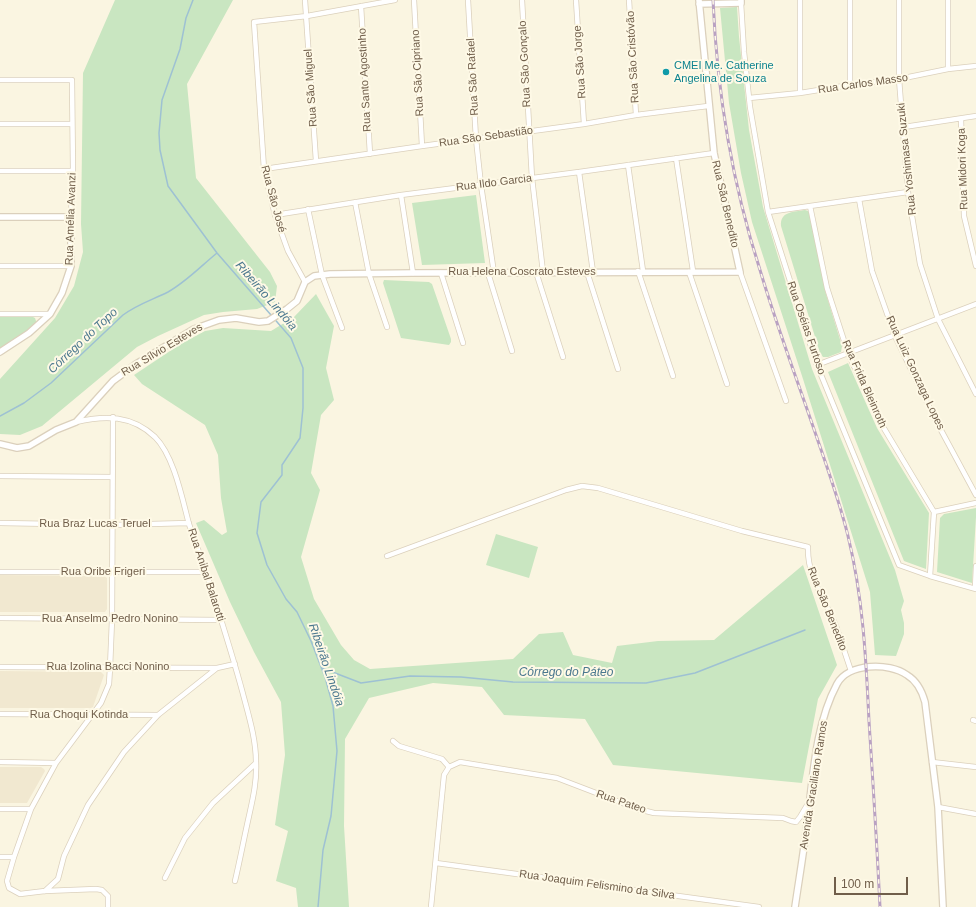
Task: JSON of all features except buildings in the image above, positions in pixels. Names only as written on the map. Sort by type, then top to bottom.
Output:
[{"type":"street","name":"Rua São Miguel","points":[[305,0],[316,161]]},
{"type":"street","points":[[307,16],[395,0]]},
{"type":"street","name":"Rua São Cipriano","points":[[414,0],[422,146]]},
{"type":"street","name":"Rua São Rafael","points":[[468,0],[476,139],[494,273]]},
{"type":"street","name":"Rua São Gonçalo","points":[[522,0],[532,178],[543,272]]},
{"type":"street","name":"Rua São Jorge","points":[[576,0],[584,124]]},
{"type":"street","name":"Rua São Cristóvão","points":[[629,0],[636,115]]},
{"type":"street","points":[[800,0],[800,93]]},
{"type":"street","points":[[850,0],[850,85]]},
{"type":"street","name":"Rua Yoshimasa Suzuki","points":[[899,0],[899,79],[904,126],[908,192],[920,264],[938,319],[976,394]]},
{"type":"street","points":[[948,0],[948,69]]},
{"type":"street","points":[[699,2],[741,1]]},
{"type":"street","name":"Rua Oséias Furtoso","points":[[741,1],[744,52],[753,132],[768,212],[817,365],[899,565],[930,576],[975,588]]},
{"type":"street","name":"Rua São Benedito","points":[[699,2],[708,106],[714,153],[740,272],[786,401]]},
{"type":"street","name":"Rua Santo Agostinho","points":[[361,6],[370,154]]},
{"type":"street","name":"Rua São José","points":[[305,282],[288,251],[275,215],[264,169],[254,22],[307,16]]},
{"type":"street","name":"Rua Carlos Masso","points":[[749,98],[800,93],[899,79],[948,69],[976,66]]},
{"type":"street","name":"Rua Amélia Avanzi","points":[[0,80],[72,80],[73,171],[71,266],[62,293],[50,314],[29,333],[0,352]]},
{"type":"street","name":"Rua São Sebastião","points":[[264,169],[529,132],[636,115],[708,106]]},
{"type":"street","points":[[904,126],[976,116]]},
{"type":"street","name":"Rua Midori Koga","points":[[961,118],[964,216],[976,266]]},
{"type":"street","points":[[0,124],[72,124]]},
{"type":"street","name":"Rua Ildo Garcia","points":[[275,215],[401,195],[714,153]]},
{"type":"street","points":[[676,158],[691,272],[727,384]]},
{"type":"street","points":[[628,165],[640,271],[673,376]]},
{"type":"street","points":[[0,171],[73,171]]},
{"type":"street","points":[[579,172],[590,272],[618,369]]},
{"type":"street","points":[[768,212],[908,192]]},
{"type":"street","points":[[401,195],[413,273]]},
{"type":"street","name":"Rua Luiz Gonzaga Lopes","points":[[859,199],[872,272],[894,336],[935,419],[976,495]]},
{"type":"street","points":[[355,202],[369,274],[388,327]]},
{"type":"street","name":"Rua Frida Bleinroth","points":[[810,206],[827,288],[848,353],[879,420],[934,512]]},
{"type":"street","points":[[308,209],[322,275],[342,328]]},
{"type":"street","points":[[0,217],[71,216]]},
{"type":"street","points":[[0,266],[71,266]]},
{"type":"street","name":"Rua Helena Coscrato Esteves","points":[[305,282],[314,276],[322,275],[640,271],[740,272]]},
{"type":"street","points":[[536,272],[563,357]]},
{"type":"street","points":[[441,273],[463,343]]},
{"type":"street","points":[[488,273],[512,351]]},
{"type":"street","name":"Rua Sílvio Esteves","points":[[76,422],[114,381],[136,364],[194,329],[219,320],[236,318],[258,322],[268,321],[280,314],[296,300],[305,282]]},
{"type":"street","points":[[817,365],[976,304]]},
{"type":"street","points":[[0,314],[50,314]]},
{"type":"street","points":[[108,907],[108,896],[102,890],[45,891],[20,894],[9,888],[7,881],[30,809],[56,762],[101,703],[108,684],[112,620],[111,572],[114,417]]},
{"type":"street","name":"Rua Anibal Balarotti","points":[[0,444],[17,448],[29,446],[56,430],[76,422],[96,418],[114,417],[142,427],[160,443],[173,469],[184,501],[189,523],[235,664],[254,736],[256,784],[236,882]]},
{"type":"street","points":[[0,476],[112,477]]},
{"type":"street","name":"Rua São Benedito","points":[[387,556],[566,490],[582,486],[598,488],[742,531],[808,547],[811,575],[836,626],[851,671]]},
{"type":"street","points":[[930,576],[934,512],[976,503]]},
{"type":"street","name":"Rua Braz Lucas Teruel","points":[[0,523],[112,525],[189,523]]},
{"type":"street","points":[[975,588],[976,566]]},
{"type":"street","name":"Rua Oribe Frigeri","points":[[0,572],[206,572]]},
{"type":"street","name":"Rua Anselmo Pedro Nonino","points":[[0,618],[221,620]]},
{"type":"street","points":[[45,891],[58,879],[64,856],[88,805],[124,752],[158,716],[217,668],[235,664]]},
{"type":"street","name":"Rua Izolina Bacci Nonino","points":[[0,667],[217,668]]},
{"type":"street","points":[[851,671],[857,668],[891,668],[903,672],[916,682],[920,689],[925,702],[938,807],[943,907]]},
{"type":"street","name":"Avenida Graciliano Ramos","points":[[795,907],[820,734],[828,704],[838,683],[842,677],[851,671]]},
{"type":"street","name":"Rua Choqui Kotinda","points":[[0,714],[158,716]]},
{"type":"street","points":[[393,741],[399,746],[442,759],[449,767],[444,775],[431,907]]},
{"type":"street","points":[[0,762],[56,762]]},
{"type":"street","name":"Rua Pateo","points":[[449,767],[460,762],[557,778],[638,810],[654,813],[783,818],[796,822],[810,800]]},
{"type":"street","points":[[932,762],[976,767]]},
{"type":"street","points":[[165,878],[185,838],[213,803],[256,763]]},
{"type":"street","points":[[938,807],[976,814]]},
{"type":"street","points":[[0,809],[30,809]]},
{"type":"street","points":[[0,857],[14,857]]},
{"type":"street","name":"Rua Joaquim Felismino da Silva","points":[[436,863],[759,907]]},
{"type":"shaded area","points":[[0,575],[104,576],[107,578],[107,609],[105,612],[0,612]]},
{"type":"shaded area","points":[[0,671],[101,672],[104,675],[93,707],[91,708],[0,708]]},
{"type":"shaded area","points":[[0,767],[41,767],[45,771],[27,803],[0,803]]},
{"type":"green space","points":[[115,0],[233,0],[187,84],[196,178],[270,272],[277,286],[275,302],[257,309],[204,315],[158,336],[137,347],[42,426],[20,435],[0,434],[0,379],[55,318],[74,286],[83,252],[81,224],[83,73]]},
{"type":"green space","points":[[737,7],[749,130],[763,207],[812,369],[895,570],[904,601],[901,610],[904,623],[904,634],[896,656],[875,655],[870,592],[752,222],[741,173],[729,103],[720,8]]},
{"type":"green space","points":[[476,195],[485,263],[422,265],[412,203]]},
{"type":"green space","points":[[805,210],[811,215],[826,294],[842,346],[841,352],[828,357],[823,357],[820,353],[781,226],[783,217],[788,213]]},
{"type":"green space","points":[[384,280],[429,282],[432,284],[451,339],[449,345],[401,338],[383,283]]},
{"type":"green space","points":[[316,294],[334,326],[326,368],[334,400],[321,415],[311,473],[320,490],[301,557],[314,599],[341,645],[354,660],[370,669],[513,659],[539,634],[563,632],[573,655],[612,663],[617,646],[658,641],[714,640],[803,565],[837,665],[818,699],[802,783],[613,765],[585,719],[504,715],[482,687],[433,683],[369,698],[345,739],[344,826],[349,907],[298,907],[296,888],[276,881],[288,831],[275,825],[285,755],[281,702],[254,652],[230,602],[196,523],[204,520],[222,535],[227,532],[221,498],[218,455],[205,425],[142,384],[134,375],[179,345],[205,331],[223,328],[271,331],[294,317]]},
{"type":"green space","points":[[0,316],[31,316],[35,318],[37,324],[0,350]]},
{"type":"green space","points":[[848,363],[877,428],[929,513],[926,569],[904,561],[828,372]]},
{"type":"green space","points":[[976,508],[972,583],[937,572],[940,518],[944,514]]},
{"type":"green space","points":[[496,534],[538,547],[529,578],[486,565]]},
{"type":"waterway","name":"Ribeirão Lindóia","points":[[193,0],[186,18],[180,49],[162,100],[159,133],[160,150],[168,186],[217,253],[291,338],[303,368],[303,408],[300,438],[282,465],[282,475],[261,502],[257,533],[267,565],[286,599],[297,612],[311,641],[325,677],[333,706],[337,751],[331,816],[323,850],[318,907]]},
{"type":"waterway","name":"Córrego do Topo","points":[[0,416],[24,403],[51,383],[123,315],[175,288],[217,253]]},
{"type":"waterway","name":"Córrego do Páteo","points":[[322,668],[361,683],[410,676],[461,677],[513,682],[646,683],[695,673],[805,630]]},
{"type":"railway","points":[[713,0],[722,102],[741,204],[773,312],[838,499],[853,559],[865,651],[880,907]]},
{"type":"place","name":"CMEI Me. Catherine Angelina de Souza","points":[[666,72]]}]
